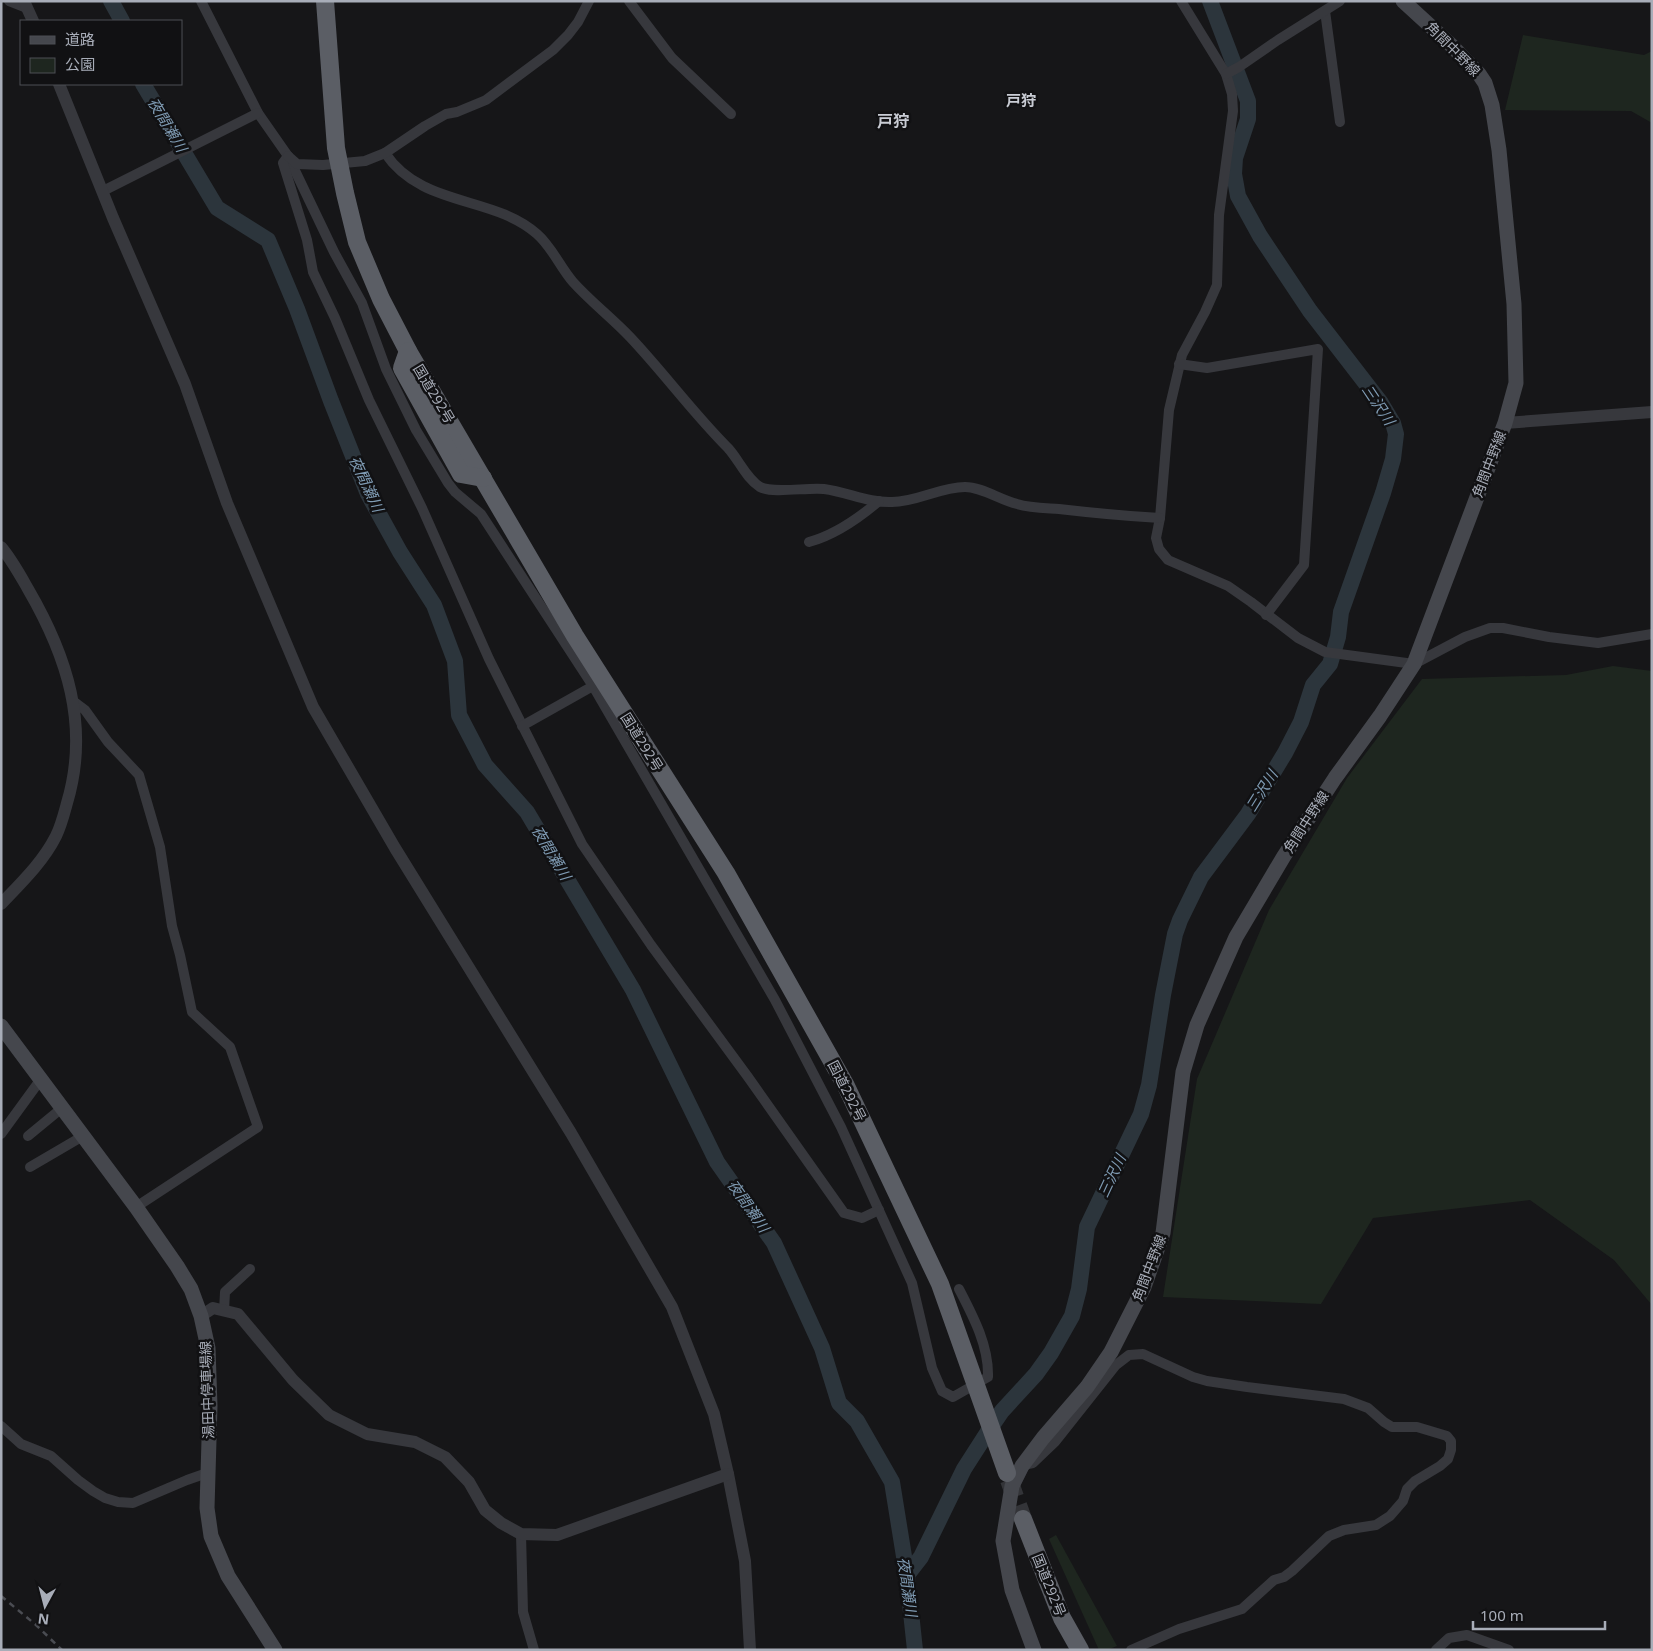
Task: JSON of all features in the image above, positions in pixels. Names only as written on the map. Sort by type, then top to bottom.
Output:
[{"type":"highway","name":"国道292号","points":[[325,3],[336,148],[357,242],[381,299],[408,351],[575,636],[726,873],[846,1086],[940,1284],[999,1452],[1014,1469]]},
{"type":"highway","name":"国道292号","points":[[1023,1519],[1062,1618],[1080,1650]]},
{"type":"main road","name":"角間中野線","points":[[1034,1650],[1012,1590],[1003,1541],[1014,1469],[1087,1387],[1111,1352],[1144,1287],[1164,1233],[1183,1072],[1197,1025],[1236,937],[1284,856],[1414,664],[1505,422],[1516,382],[1514,304],[1499,150],[1492,105],[1485,83],[1479,74],[1452,45],[1404,1]]},
{"type":"main road","name":"湯田中停車場線","points":[[1,1026],[136,1207],[191,1289],[201,1316],[208,1348],[210,1406],[207,1508],[211,1536],[228,1576],[275,1650]]},
{"type":"street","points":[[9,1],[26,5],[33,20]]},
{"type":"street","points":[[201,1],[255,114],[288,156],[297,164],[323,165],[365,161],[385,153],[446,114],[458,112],[486,100],[553,50],[578,22],[590,1]]},
{"type":"street","points":[[629,1],[672,58],[731,114]]},
{"type":"street","points":[[1181,1],[1227,74],[1232,94],[1233,111],[1219,215],[1217,286],[1179,364],[1169,410],[1160,518],[1156,538],[1159,549],[1168,560],[1228,586],[1298,638],[1319,650],[1414,664],[1465,637],[1490,628],[1503,628],[1566,640],[1598,643],[1652,634]]},
{"type":"street","points":[[1227,74],[1340,1]]},
{"type":"street","points":[[1325,11],[1340,122]]},
{"type":"street","points":[[59,85],[185,384],[228,503],[312,707],[395,848],[571,1133],[672,1307],[714,1414],[728,1474],[745,1561],[750,1650]]},
{"type":"street","points":[[103,191],[255,114]]},
{"type":"street","points":[[385,153],[393,165],[407,177],[449,198],[517,219],[537,234],[550,248],[573,282],[631,338],[706,425],[734,454],[749,476],[762,488],[770,490],[822,488],[879,502],[905,501],[930,493],[965,487],[1019,505],[1160,518]]},
{"type":"street","points":[[288,156],[334,252],[362,304],[386,369],[416,430],[448,483],[455,492],[481,514],[593,686],[774,1000],[841,1127],[912,1283],[932,1368],[942,1391],[953,1397],[988,1377],[989,1362],[974,1317],[959,1289]]},
{"type":"street","points":[[288,156],[283,163],[307,240],[313,272],[336,318],[369,400],[422,508],[489,659],[582,844],[651,945],[748,1077],[844,1213],[862,1218],[879,1210]]},
{"type":"street","points":[[1179,364],[1207,368],[1318,349],[1304,565],[1266,615]]},
{"type":"street","points":[[1505,422],[1652,412]]},
{"type":"street","points":[[809,542],[822,538],[841,528],[879,502]]},
{"type":"street","points":[[1,547],[42,614],[64,666],[73,701],[78,742],[71,791],[56,836],[39,863],[1,904]]},
{"type":"street","points":[[522,726],[593,686]]},
{"type":"street","points":[[73,701],[85,710],[108,742],[139,775],[160,847],[172,926],[192,1012],[230,1048],[258,1127],[136,1207]]},
{"type":"street","points":[[1,1134],[41,1079]]},
{"type":"street","points":[[28,1136],[62,1108]]},
{"type":"street","points":[[30,1166],[83,1136]]},
{"type":"street","points":[[224,1311],[225,1292],[250,1269]]},
{"type":"street","points":[[201,1316],[213,1308],[238,1314],[293,1380],[328,1415],[367,1434],[415,1442],[445,1457],[469,1482],[484,1510],[501,1523],[521,1534],[557,1535],[728,1474]]},
{"type":"street","points":[[1014,1469],[1033,1463],[1055,1442],[1116,1365],[1129,1355],[1143,1354],[1193,1377],[1207,1381],[1344,1398],[1368,1408],[1384,1422],[1392,1426],[1417,1428],[1447,1436],[1451,1441],[1448,1459],[1415,1481],[1407,1489],[1403,1500],[1390,1516],[1376,1524],[1344,1530],[1329,1536],[1292,1571],[1284,1577],[1274,1580],[1242,1609],[1179,1629],[1131,1650]]},
{"type":"street","points":[[1,1426],[21,1444],[51,1456],[93,1491],[104,1498],[118,1502],[133,1503],[207,1473]]},
{"type":"street","points":[[521,1534],[523,1612],[534,1650]]},
{"type":"street","points":[[1436,1650],[1449,1638],[1467,1635],[1509,1650]]},
{"type":"green space","points":[[1523,35],[1644,55],[1652,51],[1652,123],[1631,111],[1505,110]]},
{"type":"green space","points":[[1613,666],[1652,671],[1652,1305],[1614,1260],[1530,1200],[1373,1218],[1321,1304],[1163,1297],[1197,1079],[1269,910],[1347,778],[1422,679],[1566,675]]},
{"type":"green space","points":[[1056,1535],[1117,1646],[1107,1650],[1099,1650],[1049,1539]]},
{"type":"waterway","name":"夜間瀬川","points":[[111,1],[121,20]]},
{"type":"waterway","name":"三沢川","points":[[907,1575],[921,1557],[964,1469],[1002,1411],[1036,1374],[1051,1353],[1072,1316],[1079,1289],[1087,1227],[1141,1114],[1149,1085],[1163,995],[1175,934],[1180,920],[1201,877],[1248,814],[1285,753],[1301,722],[1313,685],[1330,664],[1338,637],[1341,612],[1393,459],[1396,434],[1393,423],[1381,403],[1310,311],[1260,236],[1238,196],[1234,174],[1235,158],[1248,119],[1248,101],[1210,1]]},
{"type":"waterway","name":"夜間瀬川","points":[[144,85],[217,208],[268,240],[297,309],[368,494],[400,552],[434,605],[455,661],[459,715],[485,765],[527,812],[633,990],[717,1162],[774,1243],[822,1348],[839,1403],[857,1421],[892,1482],[907,1575],[915,1650]]},
{"type":"tunnel","points":[[1009,1480],[1023,1519]]},
{"type":"railway","points":[[1,1596],[62,1650]]},
{"type":"district","name":"戸狩","points":[[1021,101]]},
{"type":"district","name":"戸狩","points":[[893,121]]}]
